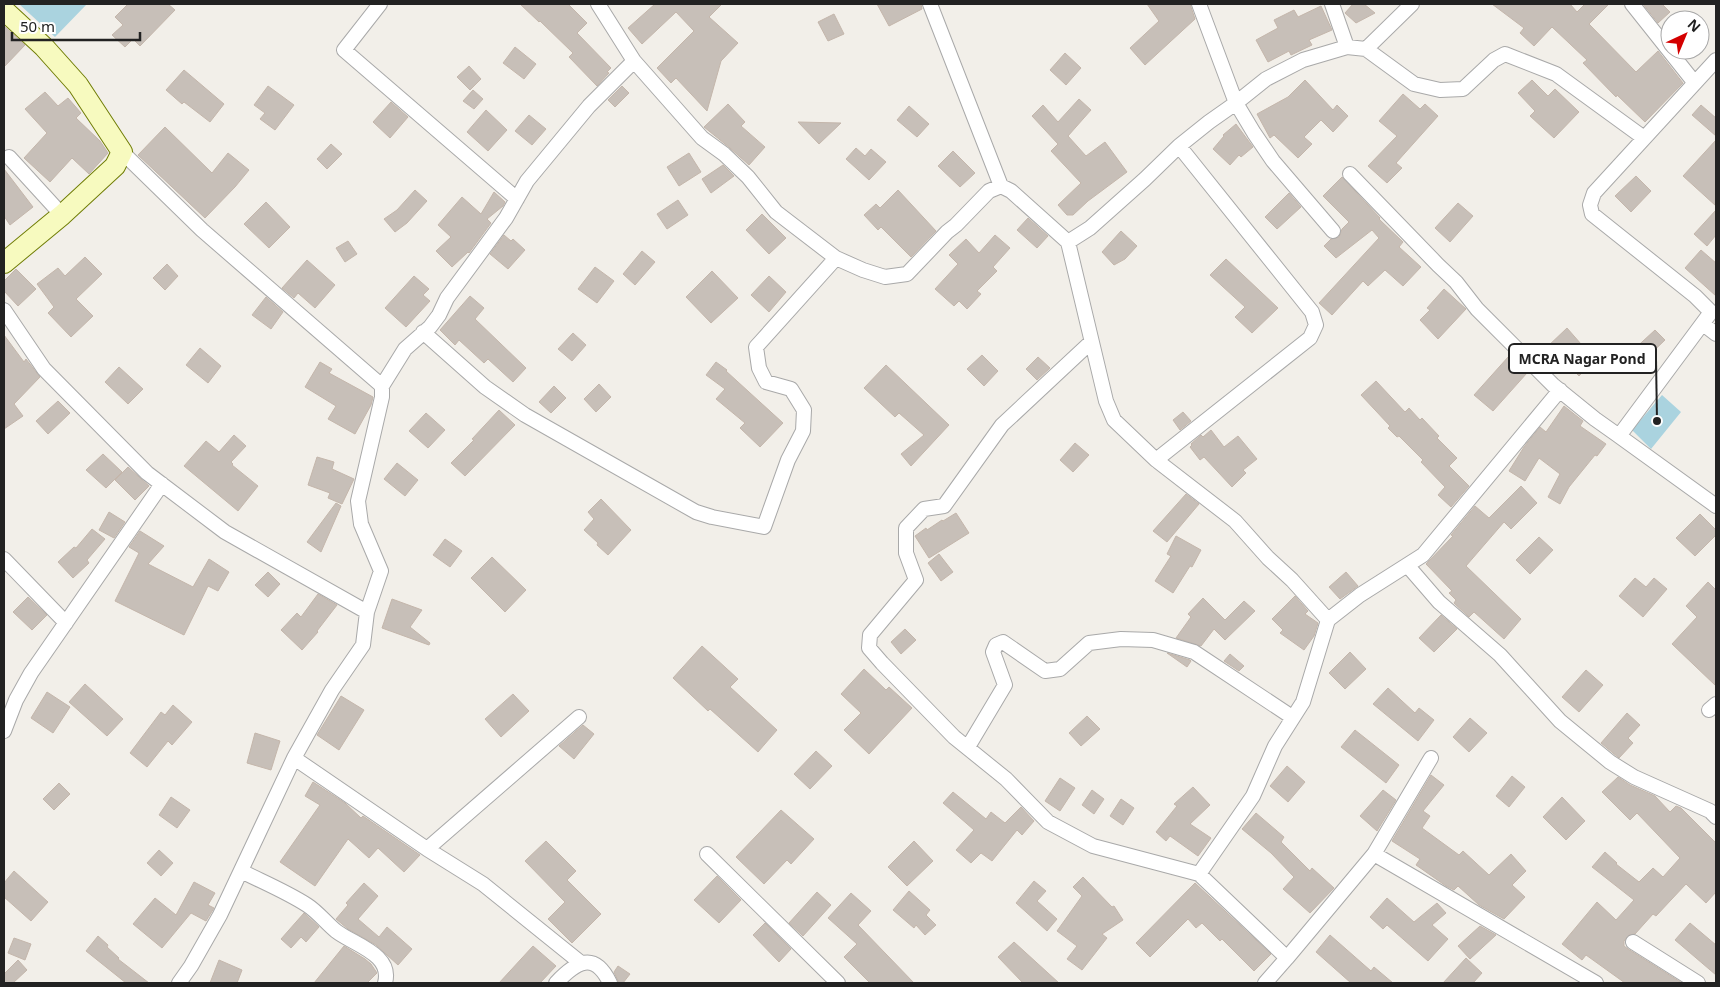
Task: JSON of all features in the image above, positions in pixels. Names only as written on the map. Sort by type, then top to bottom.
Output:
[{"type":"street","points":[[380,4],[344,50],[517,199]]},
{"type":"street","points":[[598,4],[634,61],[702,138],[724,154],[748,177],[776,212],[836,258],[885,277],[907,274],[989,191],[1001,186]]},
{"type":"street","points":[[930,4],[1001,186],[1012,191],[1068,242],[1106,401],[1114,420],[1156,460],[1235,521],[1328,620]]},
{"type":"street","points":[[1199,4],[1236,103],[1273,161],[1333,231]]},
{"type":"street","points":[[1332,4],[1347,47]]},
{"type":"street","points":[[1366,49],[1412,4]]},
{"type":"street","points":[[1632,4],[1694,82]]},
{"type":"street","points":[[4,10],[44,47],[78,85],[122,152],[202,230],[382,386]]},
{"type":"street","points":[[1068,242],[1090,228],[1145,180],[1179,146],[1266,79],[1296,64],[1347,47],[1366,49],[1414,84],[1440,90],[1463,90],[1494,60],[1505,54],[1556,74],[1644,138]]},
{"type":"street","points":[[1619,436],[1712,312],[1695,296],[1592,214],[1590,204],[1594,193],[1716,60]]},
{"type":"street","points":[[179,983],[191,966],[215,923],[294,758],[332,690],[363,645],[368,612],[381,572],[361,524],[358,501],[382,397],[382,386],[405,349],[430,327],[447,298],[506,218],[526,181],[589,106],[634,61]]},
{"type":"street","points":[[1156,460],[1310,338],[1316,325],[1312,312],[1179,146]]},
{"type":"street","points":[[4,262],[62,215],[115,166],[122,152]]},
{"type":"street","points":[[9,157],[62,215]]},
{"type":"street","points":[[1350,174],[1456,282],[1477,309],[1560,390],[1596,419],[1716,506]]},
{"type":"street","points":[[423,332],[485,387],[525,415],[696,512],[712,517],[764,526],[788,460],[803,431],[804,410],[791,389],[766,382],[759,368],[756,347],[836,258]]},
{"type":"street","points":[[4,310],[44,368],[147,472],[225,532],[368,612]]},
{"type":"street","points":[[1703,324],[1716,334]]},
{"type":"street","points":[[1091,342],[1002,425],[944,506],[924,509],[911,521],[906,528],[906,552],[916,580],[870,635],[869,648],[954,737],[1006,779],[1048,822],[1094,846],[1199,874],[1287,958]]},
{"type":"street","points":[[1199,874],[1252,796],[1276,746],[1303,702],[1328,620],[1360,595],[1423,555],[1560,390]]},
{"type":"street","points":[[4,731],[16,700],[27,680],[162,484]]},
{"type":"street","points":[[4,559],[66,623]]},
{"type":"street","points":[[1407,565],[1439,602],[1500,655],[1560,721],[1588,745],[1634,777],[1710,812],[1716,817]]},
{"type":"street","points":[[968,748],[1005,685],[992,652],[996,645],[1002,642],[1044,671],[1060,669],[1088,643],[1121,638],[1153,640],[1194,652],[1292,718]]},
{"type":"street","points":[[428,849],[579,717]]},
{"type":"street","points":[[294,758],[483,884],[581,963],[595,965],[604,973],[610,983]]},
{"type":"street","points":[[1265,983],[1374,854],[1432,758]]},
{"type":"street","points":[[707,854],[838,983]]},
{"type":"street","points":[[1374,854],[1596,983]]},
{"type":"street","points":[[241,872],[308,905],[338,932],[371,951],[382,962],[387,976],[385,983]]},
{"type":"street","points":[[1633,942],[1698,983]]},
{"type":"street","points":[[556,983],[570,969],[581,963]]},
{"type":"water","points":[[19,4],[87,4],[55,37]]},
{"type":"water","points":[[1662,395],[1681,412],[1651,449],[1632,430]]},
{"type":"building","points":[[128,4],[168,4],[175,10],[140,46],[133,39],[125,47],[112,35],[123,25],[115,17]]},
{"type":"building","points":[[520,4],[568,4],[587,23],[577,33],[611,68],[607,72],[609,73],[597,86],[569,57],[573,53]]},
{"type":"building","points":[[655,4],[722,4],[709,17],[738,43],[721,61],[707,111],[676,78],[671,83],[657,68],[694,31],[676,12],[642,44],[628,28]]},
{"type":"building","points":[[877,4],[921,4],[922,9],[889,26]]},
{"type":"building","points":[[1147,4],[1190,4],[1195,19],[1145,65],[1130,48],[1159,21]]},
{"type":"building","points":[[1353,4],[1364,4],[1375,13],[1356,23],[1345,13]]},
{"type":"building","points":[[1492,4],[1570,4],[1577,12],[1585,4],[1609,4],[1589,24],[1636,72],[1658,51],[1660,60],[1665,60],[1683,83],[1645,122],[1617,95],[1616,97],[1583,63],[1587,60],[1552,27],[1534,46],[1520,33],[1524,28]]},
{"type":"building","points":[[1643,4],[1662,4],[1668,10],[1660,10],[1660,21],[1658,23]]},
{"type":"building","points":[[1321,6],[1332,30],[1309,40],[1312,45],[1291,55],[1289,51],[1268,62],[1256,40],[1278,28],[1274,20],[1294,10],[1298,17]]},
{"type":"building","points":[[834,14],[844,34],[828,41],[818,22]]},
{"type":"building","points":[[4,26],[25,45],[4,67]]},
{"type":"building","points":[[515,47],[536,64],[524,79],[503,63]]},
{"type":"building","points":[[1065,53],[1081,68],[1066,85],[1050,70]]},
{"type":"building","points":[[469,66],[481,79],[470,90],[457,77]]},
{"type":"building","points":[[184,70],[224,104],[210,122],[184,102],[182,104],[166,90]]},
{"type":"building","points":[[1305,80],[1333,110],[1337,105],[1348,116],[1333,132],[1321,120],[1304,137],[1312,144],[1298,158],[1274,135],[1270,138],[1257,114],[1288,97]]},
{"type":"building","points":[[1532,80],[1548,96],[1555,89],[1579,112],[1554,138],[1530,116],[1535,111],[1518,93]]},
{"type":"building","points":[[268,86],[294,105],[275,130],[260,119],[265,113],[254,105]]},
{"type":"building","points":[[622,86],[629,93],[615,107],[608,100]]},
{"type":"building","points":[[473,90],[483,99],[474,109],[463,101]]},
{"type":"building","points":[[45,92],[58,106],[68,98],[81,113],[76,118],[100,141],[108,153],[89,174],[72,158],[50,182],[24,158],[47,133],[25,109]]},
{"type":"building","points":[[1403,94],[1420,109],[1425,104],[1438,116],[1396,163],[1402,168],[1387,183],[1368,166],[1397,136],[1379,121]]},
{"type":"building","points":[[1079,99],[1091,110],[1068,136],[1086,156],[1105,142],[1127,172],[1088,201],[1073,215],[1067,215],[1058,205],[1081,183],[1051,151],[1058,144],[1032,116],[1043,105],[1058,122]]},
{"type":"building","points":[[391,102],[408,117],[390,138],[373,122]]},
{"type":"building","points":[[728,104],[745,122],[741,126],[765,147],[749,165],[704,127]]},
{"type":"building","points":[[1701,105],[1716,118],[1716,136],[1692,115]]},
{"type":"building","points":[[909,106],[929,124],[917,137],[897,120]]},
{"type":"building","points":[[486,110],[507,130],[488,151],[467,132]]},
{"type":"building","points":[[529,115],[546,129],[532,145],[515,131]]},
{"type":"building","points":[[798,122],[841,123],[819,144]]},
{"type":"building","points":[[1236,124],[1253,147],[1241,157],[1239,155],[1230,165],[1213,149],[1223,135]]},
{"type":"building","points":[[165,127],[212,173],[228,153],[249,170],[205,218],[138,155]]},
{"type":"building","points":[[1716,140],[1716,206],[1683,176]]},
{"type":"building","points":[[331,144],[342,154],[327,169],[317,159]]},
{"type":"building","points":[[856,148],[865,156],[871,149],[886,162],[869,180],[846,159]]},
{"type":"building","points":[[953,151],[975,173],[960,187],[938,166]]},
{"type":"building","points":[[689,153],[701,172],[679,186],[667,167]]},
{"type":"building","points":[[723,165],[734,176],[711,193],[702,179]]},
{"type":"building","points":[[4,169],[33,207],[10,225],[4,216]]},
{"type":"building","points":[[1636,176],[1651,191],[1631,212],[1615,196]]},
{"type":"building","points":[[1342,177],[1379,219],[1403,242],[1399,247],[1421,267],[1403,286],[1385,270],[1368,286],[1363,281],[1332,315],[1319,303],[1379,238],[1372,230],[1336,258],[1324,246],[1331,239],[1339,237],[1342,229],[1349,222],[1323,196]]},
{"type":"building","points":[[415,190],[427,201],[407,223],[395,232],[384,219],[397,210]]},
{"type":"building","points":[[898,190],[936,231],[911,257],[881,227],[878,230],[864,215],[876,204],[880,208]]},
{"type":"building","points":[[494,192],[505,202],[503,206],[487,219],[491,223],[469,253],[452,267],[436,251],[451,237],[438,225],[462,197],[481,214]]},
{"type":"building","points":[[1289,193],[1301,207],[1277,229],[1265,217]]},
{"type":"building","points":[[678,200],[688,215],[667,229],[657,214]]},
{"type":"building","points":[[266,202],[290,227],[269,248],[244,224]]},
{"type":"building","points":[[1458,203],[1473,216],[1450,242],[1435,228]]},
{"type":"building","points":[[1716,210],[1716,235],[1707,246],[1694,234]]},
{"type":"building","points":[[762,214],[786,238],[769,254],[746,230]]},
{"type":"building","points":[[1028,218],[1048,236],[1037,248],[1017,230]]},
{"type":"building","points":[[1121,231],[1137,246],[1125,259],[1114,265],[1102,252]]},
{"type":"building","points":[[504,235],[511,241],[513,239],[525,250],[508,269],[490,254]]},
{"type":"building","points":[[995,235],[1010,248],[993,267],[997,271],[977,291],[981,294],[967,309],[959,301],[954,306],[935,289],[958,264],[949,255],[966,239],[979,253]]},
{"type":"building","points":[[348,241],[357,254],[345,262],[336,248]]},
{"type":"building","points":[[1701,250],[1716,263],[1716,296],[1685,268]]},
{"type":"building","points":[[642,251],[655,262],[635,285],[623,274]]},
{"type":"building","points":[[85,257],[102,274],[76,299],[93,316],[71,337],[48,313],[54,307],[37,284],[58,268],[65,276]]},
{"type":"building","points":[[1226,259],[1278,308],[1252,333],[1235,317],[1245,307],[1210,275]]},
{"type":"building","points":[[307,260],[335,285],[315,308],[298,293],[294,298],[282,288]]},
{"type":"building","points":[[167,264],[178,276],[165,290],[153,278]]},
{"type":"building","points":[[595,267],[614,281],[597,303],[578,289]]},
{"type":"building","points":[[16,269],[36,289],[18,306],[4,291],[4,281]]},
{"type":"building","points":[[712,271],[738,298],[711,323],[686,297]]},
{"type":"building","points":[[414,276],[429,289],[423,295],[430,301],[406,327],[385,308]]},
{"type":"building","points":[[769,276],[786,292],[769,312],[751,295]]},
{"type":"building","points":[[1444,289],[1466,309],[1438,339],[1420,320],[1430,310],[1427,308]]},
{"type":"building","points":[[470,296],[484,308],[475,319],[526,368],[513,382],[488,359],[484,363],[459,340],[455,345],[440,330]]},
{"type":"building","points":[[266,297],[283,312],[271,329],[252,315]]},
{"type":"building","points":[[1567,328],[1581,344],[1579,346],[1594,360],[1579,376],[1563,360],[1560,363],[1546,348]]},
{"type":"building","points":[[1655,330],[1665,340],[1640,364],[1630,353]]},
{"type":"building","points":[[573,333],[586,345],[572,361],[558,349]]},
{"type":"building","points":[[4,335],[24,362],[26,359],[40,377],[14,404],[23,416],[4,429]]},
{"type":"building","points":[[200,348],[221,366],[208,383],[186,365]]},
{"type":"building","points":[[982,355],[998,371],[984,386],[967,369]]},
{"type":"building","points":[[1509,356],[1527,373],[1493,411],[1474,395]]},
{"type":"building","points":[[1038,357],[1050,368],[1037,380],[1026,369]]},
{"type":"building","points":[[320,362],[332,369],[329,373],[373,397],[371,405],[355,434],[328,419],[336,406],[305,387]]},
{"type":"building","points":[[716,362],[783,423],[760,447],[740,428],[745,423],[716,399],[725,389],[706,375]]},
{"type":"building","points":[[886,365],[949,425],[911,466],[901,454],[924,435],[899,413],[895,417],[864,388]]},
{"type":"building","points":[[119,367],[143,389],[128,404],[105,382]]},
{"type":"building","points":[[1376,381],[1405,412],[1409,408],[1420,420],[1422,418],[1439,436],[1437,438],[1457,458],[1449,466],[1469,486],[1451,507],[1438,495],[1445,487],[1421,462],[1423,460],[1399,436],[1397,437],[1388,428],[1390,426],[1361,395]]},
{"type":"building","points":[[599,384],[611,397],[596,412],[584,399]]},
{"type":"building","points":[[554,386],[566,398],[551,413],[539,402]]},
{"type":"building","points":[[58,401],[70,413],[48,434],[36,421]]},
{"type":"building","points":[[1564,406],[1583,421],[1580,426],[1606,444],[1569,487],[1560,504],[1548,497],[1560,474],[1539,458],[1525,481],[1509,471],[1524,447],[1540,427],[1546,432]]},
{"type":"building","points":[[499,410],[515,425],[465,476],[451,463],[474,440],[472,439]]},
{"type":"building","points":[[1183,412],[1191,421],[1180,430],[1173,420]]},
{"type":"building","points":[[426,413],[445,430],[428,448],[409,431]]},
{"type":"building","points":[[1211,430],[1224,447],[1238,436],[1257,459],[1243,470],[1246,473],[1232,487],[1204,457],[1200,460],[1190,447],[1201,435],[1203,437]]},
{"type":"building","points":[[234,435],[246,446],[231,462],[232,465],[258,486],[238,511],[184,466],[206,441],[219,452]]},
{"type":"building","points":[[1075,443],[1089,455],[1073,472],[1060,460]]},
{"type":"building","points":[[103,454],[122,472],[106,488],[86,470]]},
{"type":"building","points":[[317,457],[334,462],[332,469],[354,479],[342,504],[328,498],[330,493],[308,485]]},
{"type":"building","points":[[397,463],[418,480],[405,496],[384,479]]},
{"type":"building","points":[[128,467],[149,486],[135,500],[115,480]]},
{"type":"building","points":[[1521,486],[1537,503],[1511,529],[1504,522],[1466,566],[1521,619],[1504,639],[1474,612],[1469,617],[1454,603],[1456,600],[1449,593],[1452,591],[1426,564],[1453,536],[1451,535],[1475,506],[1489,518]]},
{"type":"building","points":[[1186,494],[1199,504],[1167,542],[1153,531]]},
{"type":"building","points":[[601,499],[631,530],[608,555],[584,530],[594,519],[588,512]]},
{"type":"building","points":[[336,503],[341,506],[321,552],[307,542]]},
{"type":"building","points":[[109,512],[125,522],[114,538],[99,530]]},
{"type":"building","points":[[956,513],[969,533],[929,558],[915,536],[926,528],[927,530]]},
{"type":"building","points":[[1700,514],[1716,530],[1716,535],[1695,556],[1676,538]]},
{"type":"building","points":[[92,529],[105,539],[87,560],[89,563],[73,578],[58,562],[74,547],[76,548]]},
{"type":"building","points":[[140,531],[164,546],[148,564],[193,587],[209,559],[229,572],[218,591],[208,586],[184,635],[115,601],[139,553],[129,547]]},
{"type":"building","points":[[1176,536],[1201,550],[1192,567],[1190,566],[1173,593],[1155,581],[1171,556],[1167,554]]},
{"type":"building","points":[[1539,537],[1553,550],[1530,574],[1516,560]]},
{"type":"building","points":[[445,539],[462,551],[450,567],[433,555]]},
{"type":"building","points":[[939,554],[953,572],[941,581],[928,563]]},
{"type":"building","points":[[492,557],[526,590],[505,612],[471,578]]},
{"type":"building","points":[[268,572],[280,584],[268,597],[255,585]]},
{"type":"building","points":[[1346,572],[1358,586],[1340,599],[1329,587]]},
{"type":"building","points":[[1635,578],[1646,587],[1654,578],[1667,589],[1643,617],[1619,596]]},
{"type":"building","points":[[1708,582],[1716,590],[1716,686],[1672,644],[1697,617],[1686,606]]},
{"type":"building","points":[[318,594],[337,605],[318,632],[302,650],[281,630],[297,613],[301,617]]},
{"type":"building","points":[[1295,596],[1308,611],[1305,614],[1318,623],[1314,636],[1304,650],[1280,633],[1283,630],[1272,619]]},
{"type":"building","points":[[28,597],[47,615],[32,630],[13,612]]},
{"type":"building","points":[[1203,598],[1225,620],[1244,601],[1255,611],[1225,640],[1214,629],[1201,646],[1176,638],[1191,617],[1188,614]]},
{"type":"building","points":[[392,599],[422,610],[410,627],[430,643],[429,645],[382,628]]},
{"type":"building","points":[[1441,615],[1457,629],[1434,652],[1419,638]]},
{"type":"building","points":[[905,629],[916,640],[901,654],[891,642]]},
{"type":"building","points":[[702,646],[738,679],[730,687],[777,730],[758,752],[710,709],[708,711],[673,678]]},
{"type":"building","points":[[1350,652],[1366,669],[1345,689],[1329,673]]},
{"type":"building","points":[[1167,653],[1190,660],[1191,661],[1187,667]]},
{"type":"building","points":[[1230,654],[1244,666],[1239,671],[1224,661]]},
{"type":"building","points":[[864,669],[886,690],[889,687],[912,708],[869,754],[844,730],[861,713],[841,694]]},
{"type":"building","points":[[1586,670],[1603,685],[1579,712],[1562,697]]},
{"type":"building","points":[[85,684],[123,719],[107,736],[69,702]]},
{"type":"building","points":[[1388,688],[1415,713],[1419,708],[1434,720],[1418,741],[1373,704]]},
{"type":"building","points":[[47,692],[70,707],[53,733],[31,718]]},
{"type":"building","points":[[513,694],[529,711],[501,737],[485,719]]},
{"type":"building","points":[[341,696],[364,710],[339,750],[317,735]]},
{"type":"building","points":[[173,705],[192,722],[172,745],[168,741],[147,767],[130,753],[161,712],[165,715]]},
{"type":"building","points":[[1627,713],[1640,725],[1628,738],[1633,743],[1619,758],[1601,743]]},
{"type":"building","points":[[1087,716],[1100,729],[1081,746],[1069,733]]},
{"type":"building","points":[[1470,718],[1487,733],[1469,752],[1453,737]]},
{"type":"building","points":[[583,725],[594,734],[574,759],[559,746]]},
{"type":"building","points":[[1355,730],[1399,765],[1386,783],[1341,747]]},
{"type":"building","points":[[255,733],[280,741],[271,770],[247,763]]},
{"type":"building","points":[[816,751],[832,766],[810,789],[794,774]]},
{"type":"building","points":[[1287,766],[1305,782],[1288,802],[1270,786]]},
{"type":"building","points":[[1431,775],[1444,785],[1423,811],[1430,816],[1422,828],[1459,855],[1463,851],[1489,875],[1511,854],[1526,871],[1512,885],[1525,897],[1504,919],[1479,905],[1458,886],[1454,890],[1446,886],[1416,865],[1420,859],[1392,841]]},
{"type":"building","points":[[1512,776],[1525,787],[1509,807],[1496,796]]},
{"type":"building","points":[[1618,777],[1630,785],[1655,796],[1670,812],[1676,806],[1681,808],[1716,843],[1716,892],[1706,903],[1686,884],[1656,916],[1653,914],[1635,934],[1629,935],[1624,941],[1624,946],[1628,949],[1682,983],[1625,983],[1586,955],[1582,960],[1562,944],[1597,902],[1616,920],[1634,900],[1592,867],[1605,852],[1616,864],[1639,882],[1653,868],[1663,877],[1680,858],[1637,813],[1630,820],[1602,792]]},
{"type":"building","points":[[1060,778],[1075,788],[1060,811],[1045,801]]},
{"type":"building","points":[[313,782],[345,803],[361,818],[363,816],[420,855],[404,872],[378,848],[369,858],[348,839],[315,886],[280,862],[320,805],[305,796]]},
{"type":"building","points":[[59,783],[70,794],[54,810],[43,799]]},
{"type":"building","points":[[1193,787],[1210,805],[1190,824],[1211,838],[1198,856],[1170,836],[1166,841],[1156,832],[1177,806],[1174,804]]},
{"type":"building","points":[[1092,790],[1104,799],[1094,814],[1082,805]]},
{"type":"building","points":[[1383,790],[1396,800],[1377,831],[1360,816]]},
{"type":"building","points":[[953,792],[986,819],[991,812],[1005,823],[1021,807],[1034,821],[1022,835],[1017,830],[992,861],[981,853],[971,863],[956,850],[974,830],[943,803]]},
{"type":"building","points":[[171,797],[190,810],[177,828],[159,815]]},
{"type":"building","points":[[1562,797],[1585,821],[1566,840],[1543,817]]},
{"type":"building","points":[[1121,799],[1134,808],[1123,825],[1110,816]]},
{"type":"building","points":[[781,810],[814,839],[791,864],[787,860],[764,884],[736,857]]},
{"type":"building","points":[[1256,813],[1284,837],[1281,842],[1310,871],[1312,868],[1334,888],[1310,913],[1283,889],[1294,877],[1271,853],[1242,829]]},
{"type":"building","points":[[546,841],[576,871],[567,880],[601,914],[572,943],[548,919],[565,902],[525,861]]},
{"type":"building","points":[[914,841],[933,861],[907,886],[888,867]]},
{"type":"building","points":[[159,850],[173,863],[161,876],[147,863]]},
{"type":"building","points":[[14,871],[48,902],[31,921],[4,897],[4,883]]},
{"type":"building","points":[[717,876],[741,900],[719,923],[694,900]]},
{"type":"building","points":[[1083,877],[1112,907],[1114,906],[1123,920],[1102,934],[1107,938],[1082,970],[1067,959],[1077,946],[1057,931],[1082,896],[1073,887]]},
{"type":"building","points":[[1034,881],[1046,891],[1037,901],[1057,919],[1047,931],[1016,903]]},
{"type":"building","points":[[194,882],[215,893],[208,905],[214,908],[206,921],[191,913],[162,948],[133,924],[155,898],[176,915]]},
{"type":"building","points":[[364,883],[378,896],[358,919],[379,937],[387,927],[412,949],[398,965],[376,945],[348,929],[336,919],[348,905],[346,903]]},
{"type":"building","points":[[1195,883],[1271,954],[1254,971],[1222,939],[1220,941],[1202,923],[1196,928],[1188,919],[1150,957],[1136,943]]},
{"type":"building","points":[[909,891],[930,910],[926,915],[936,925],[925,935],[916,925],[914,928],[893,910]]},
{"type":"building","points":[[817,892],[831,905],[803,936],[789,923]]},
{"type":"building","points":[[851,893],[871,911],[858,925],[914,983],[870,983],[844,957],[857,944],[828,918]]},
{"type":"building","points":[[1387,898],[1414,922],[1437,903],[1446,913],[1432,925],[1448,939],[1428,961],[1387,925],[1383,929],[1370,917]]},
{"type":"building","points":[[304,913],[319,927],[306,942],[301,937],[291,948],[281,939]]},
{"type":"building","points":[[765,923],[791,949],[779,962],[753,935]]},
{"type":"building","points":[[1690,923],[1716,945],[1716,975],[1675,940]]},
{"type":"building","points":[[1480,926],[1496,935],[1470,959],[1458,946]]},
{"type":"building","points":[[1330,935],[1371,971],[1374,967],[1393,983],[1351,983],[1316,952]]},
{"type":"building","points":[[98,936],[108,945],[107,947],[118,959],[149,983],[126,983],[86,951]]},
{"type":"building","points":[[14,938],[31,944],[25,960],[8,953]]},
{"type":"building","points":[[1014,942],[1059,983],[1023,983],[998,957]]},
{"type":"building","points":[[344,946],[365,959],[377,973],[367,983],[314,983]]},
{"type":"building","points":[[533,946],[556,966],[540,983],[499,983]]},
{"type":"building","points":[[1466,958],[1482,973],[1473,983],[1443,983]]},
{"type":"building","points":[[18,960],[27,970],[13,983],[4,983],[4,974]]},
{"type":"building","points":[[219,960],[242,970],[237,983],[210,983]]},
{"type":"building","points":[[618,966],[630,974],[623,983],[619,983],[614,972]]},
{"type":"place","name":"MCRA Nagar Pond","points":[[1657,421]]}]
